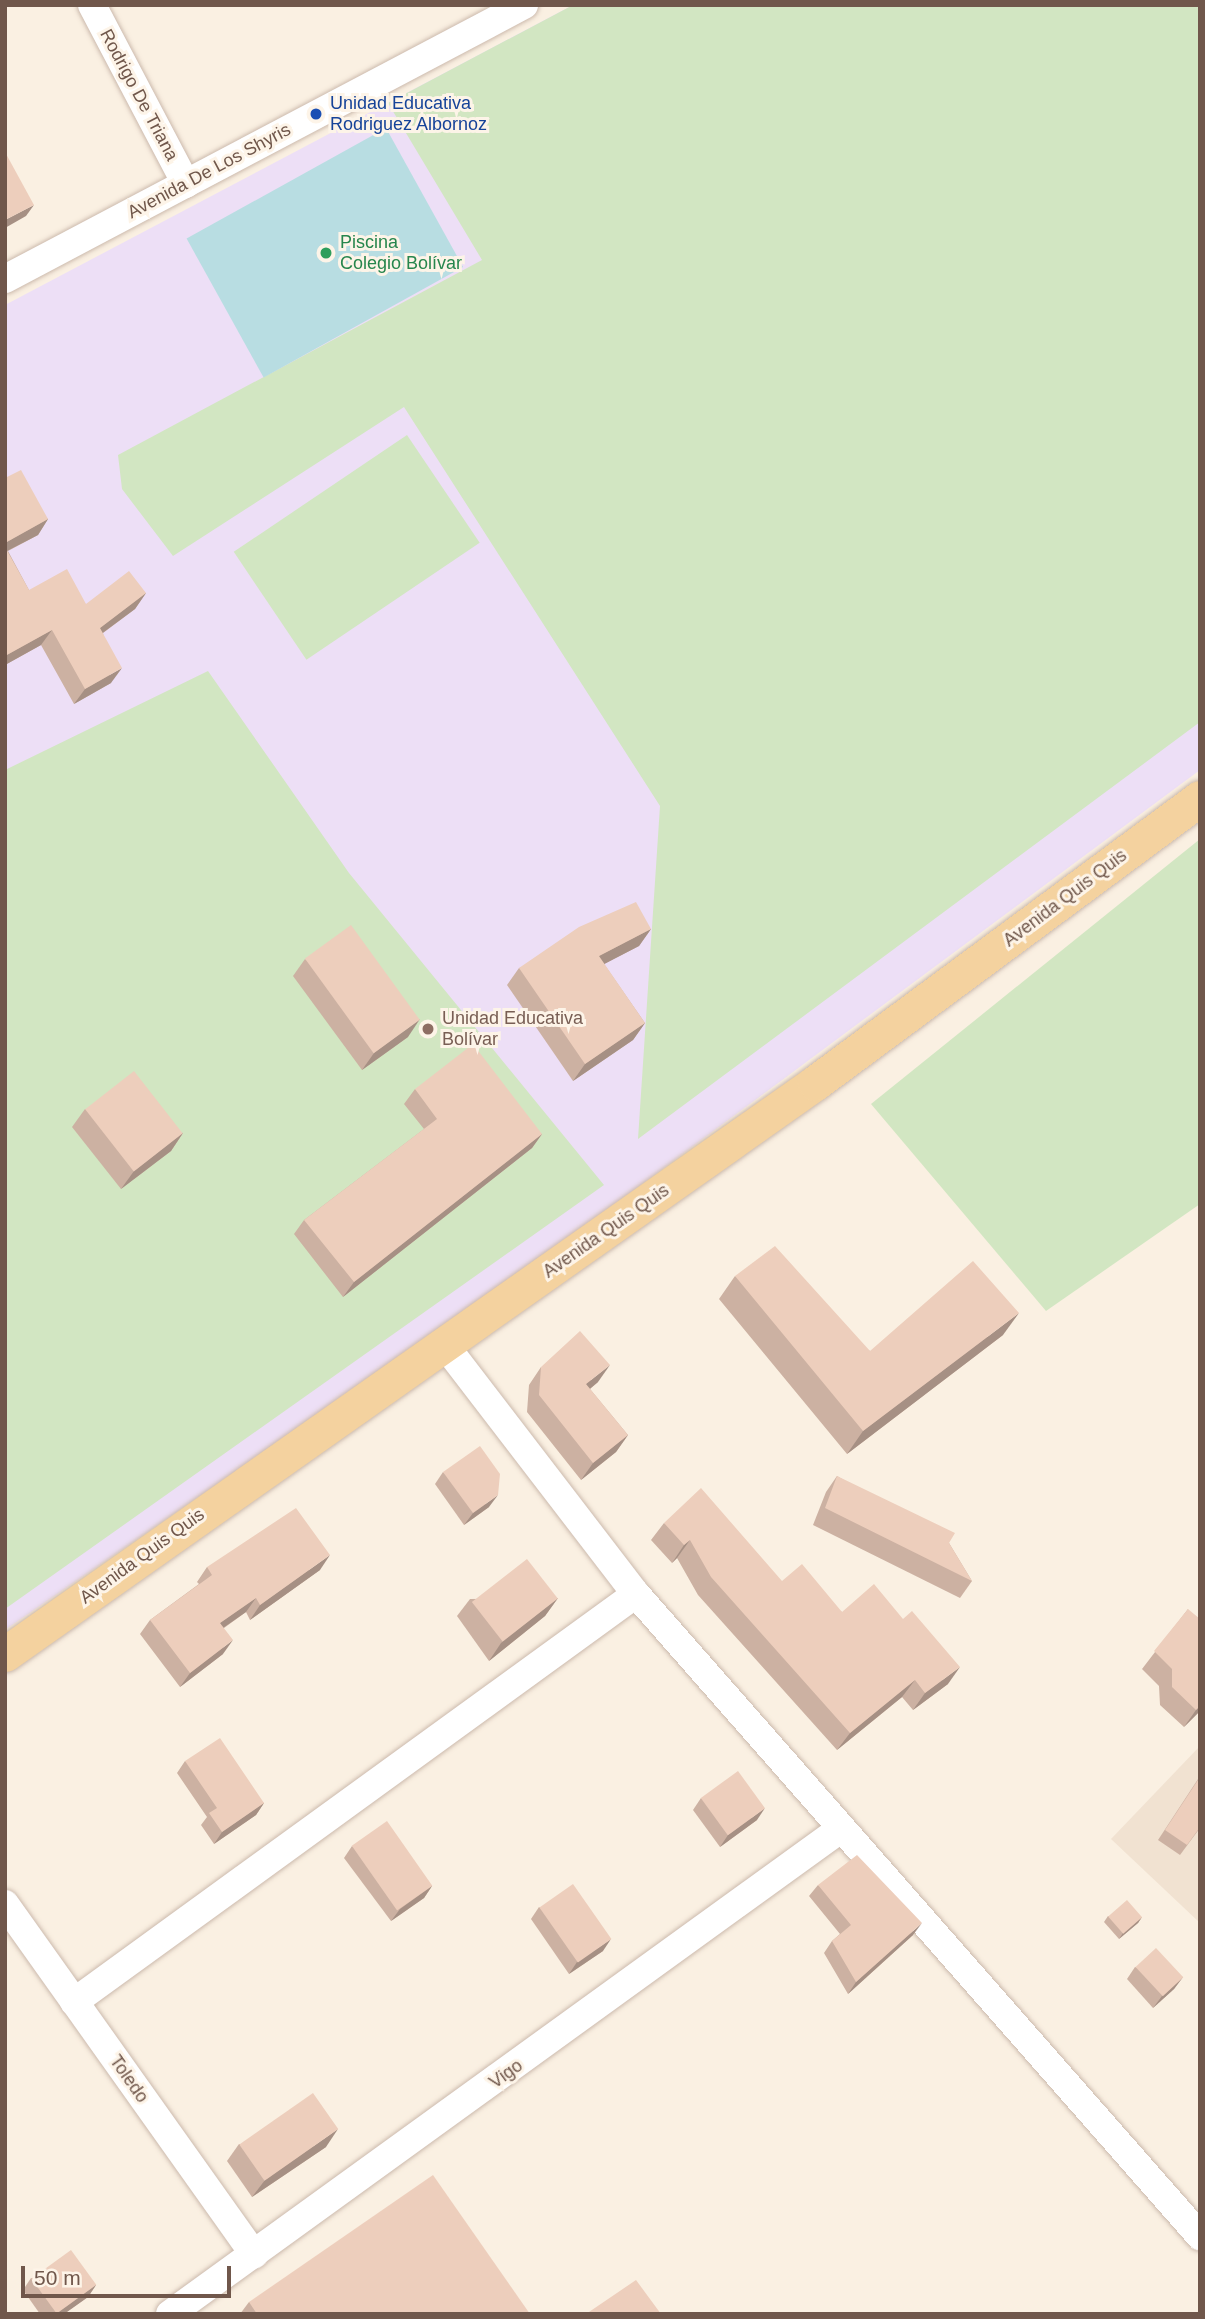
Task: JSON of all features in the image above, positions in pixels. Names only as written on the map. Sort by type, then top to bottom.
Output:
[{"type":"main road","name":"Avenida Quis Quis","points":[[5,1654],[815,1083],[1200,798]]},
{"type":"street","name":"Rodrigo De Triana","points":[[92,5],[186,184]]},
{"type":"street","name":"Avenida De Los Shyris","points":[[5,279],[524,5]]},
{"type":"street","points":[[444,1344],[636,1594],[839,1830],[1200,2235]]},
{"type":"street","points":[[74,2002],[636,1594]]},
{"type":"street","name":"Vigo","points":[[170,2314],[839,1830]]},
{"type":"street","name":"Toledo","points":[[5,1904],[254,2255]]},
{"type":"shaded area","name":"Unidad Educativa Bolívar","points":[[573,5],[1200,5],[1200,770],[503,1287],[5,1630],[5,305]]},
{"type":"shaded area","points":[[1200,1746],[1200,1923],[1111,1839]]},
{"type":"green space","points":[[573,5],[1200,5],[1200,722],[638,1139],[660,806],[404,407],[173,556],[122,489],[118,455],[482,260],[388,103]]},
{"type":"green space","points":[[407,435],[480,543],[306,660],[234,552]]},
{"type":"green space","points":[[208,671],[349,873],[604,1185],[5,1609],[5,770]]},
{"type":"green space","points":[[1200,839],[1200,1204],[1046,1311],[871,1104]]},
{"type":"water","name":"Piscina Colegio Bolívar","points":[[386,128],[463,267],[264,378],[187,239]]},
{"type":"building","points":[[5,152],[34,205],[5,220]]},
{"type":"building","points":[[21,470],[48,519],[5,543],[5,478]]},
{"type":"building","points":[[5,547],[29,590],[67,569],[86,604],[129,571],[146,593],[100,628],[122,668],[85,689],[52,630],[5,656]]},
{"type":"building","points":[[636,902],[651,929],[599,956],[645,1023],[585,1064],[519,968],[579,927]]},
{"type":"building","points":[[351,925],[420,1020],[374,1053],[305,959]]},
{"type":"building","points":[[473,1044],[542,1134],[354,1282],[304,1220],[437,1119],[415,1089]]},
{"type":"building","points":[[134,1071],[183,1133],[134,1171],[85,1109]]},
{"type":"building","points":[[775,1246],[870,1351],[973,1261],[1019,1313],[863,1431],[735,1276]]},
{"type":"building","points":[[580,1331],[610,1365],[586,1384],[628,1435],[593,1463],[539,1395],[541,1367]]},
{"type":"building","points":[[480,1446],[500,1474],[498,1495],[473,1513],[443,1472]]},
{"type":"building","points":[[837,1476],[955,1533],[949,1543],[972,1581],[825,1508]]},
{"type":"building","points":[[701,1488],[782,1581],[802,1564],[842,1612],[874,1584],[903,1619],[912,1611],[960,1667],[925,1693],[915,1680],[850,1733],[711,1577],[690,1540],[684,1545],[664,1523]]},
{"type":"building","points":[[296,1508],[330,1555],[260,1605],[256,1598],[220,1623],[233,1640],[190,1673],[150,1620],[212,1575],[207,1567]]},
{"type":"building","points":[[527,1559],[558,1598],[503,1641],[472,1602]]},
{"type":"building","points":[[1188,1609],[1200,1619],[1200,1706],[1196,1710],[1172,1687],[1172,1669],[1154,1651]]},
{"type":"building","points":[[220,1738],[264,1803],[222,1832],[209,1813],[217,1808],[185,1761]]},
{"type":"building","points":[[738,1771],[765,1808],[728,1835],[701,1798]]},
{"type":"building","points":[[1200,1777],[1200,1827],[1187,1845],[1165,1830]]},
{"type":"building","points":[[387,1821],[432,1886],[397,1910],[352,1846]]},
{"type":"building","points":[[857,1855],[922,1923],[856,1982],[832,1941],[851,1925],[818,1885]]},
{"type":"building","points":[[573,1884],[611,1939],[578,1962],[539,1908]]},
{"type":"building","points":[[1127,1900],[1142,1917],[1123,1934],[1108,1916]]},
{"type":"building","points":[[1156,1948],[1183,1977],[1163,1996],[1136,1967]]},
{"type":"building","points":[[313,2093],[338,2129],[265,2181],[239,2145]]},
{"type":"building","points":[[433,2175],[530,2314],[257,2314],[249,2302]]},
{"type":"building","points":[[71,2250],[96,2285],[57,2314],[31,2279]]},
{"type":"building","points":[[636,2280],[661,2314],[586,2314]]},
{"type":"place","name":"Unidad Educativa Rodriguez Albornoz","points":[[316,114]]},
{"type":"place","name":"Piscina Colegio Bolívar","points":[[326,253]]},
{"type":"place","name":"Unidad Educativa Bolívar","points":[[428,1029]]}]
